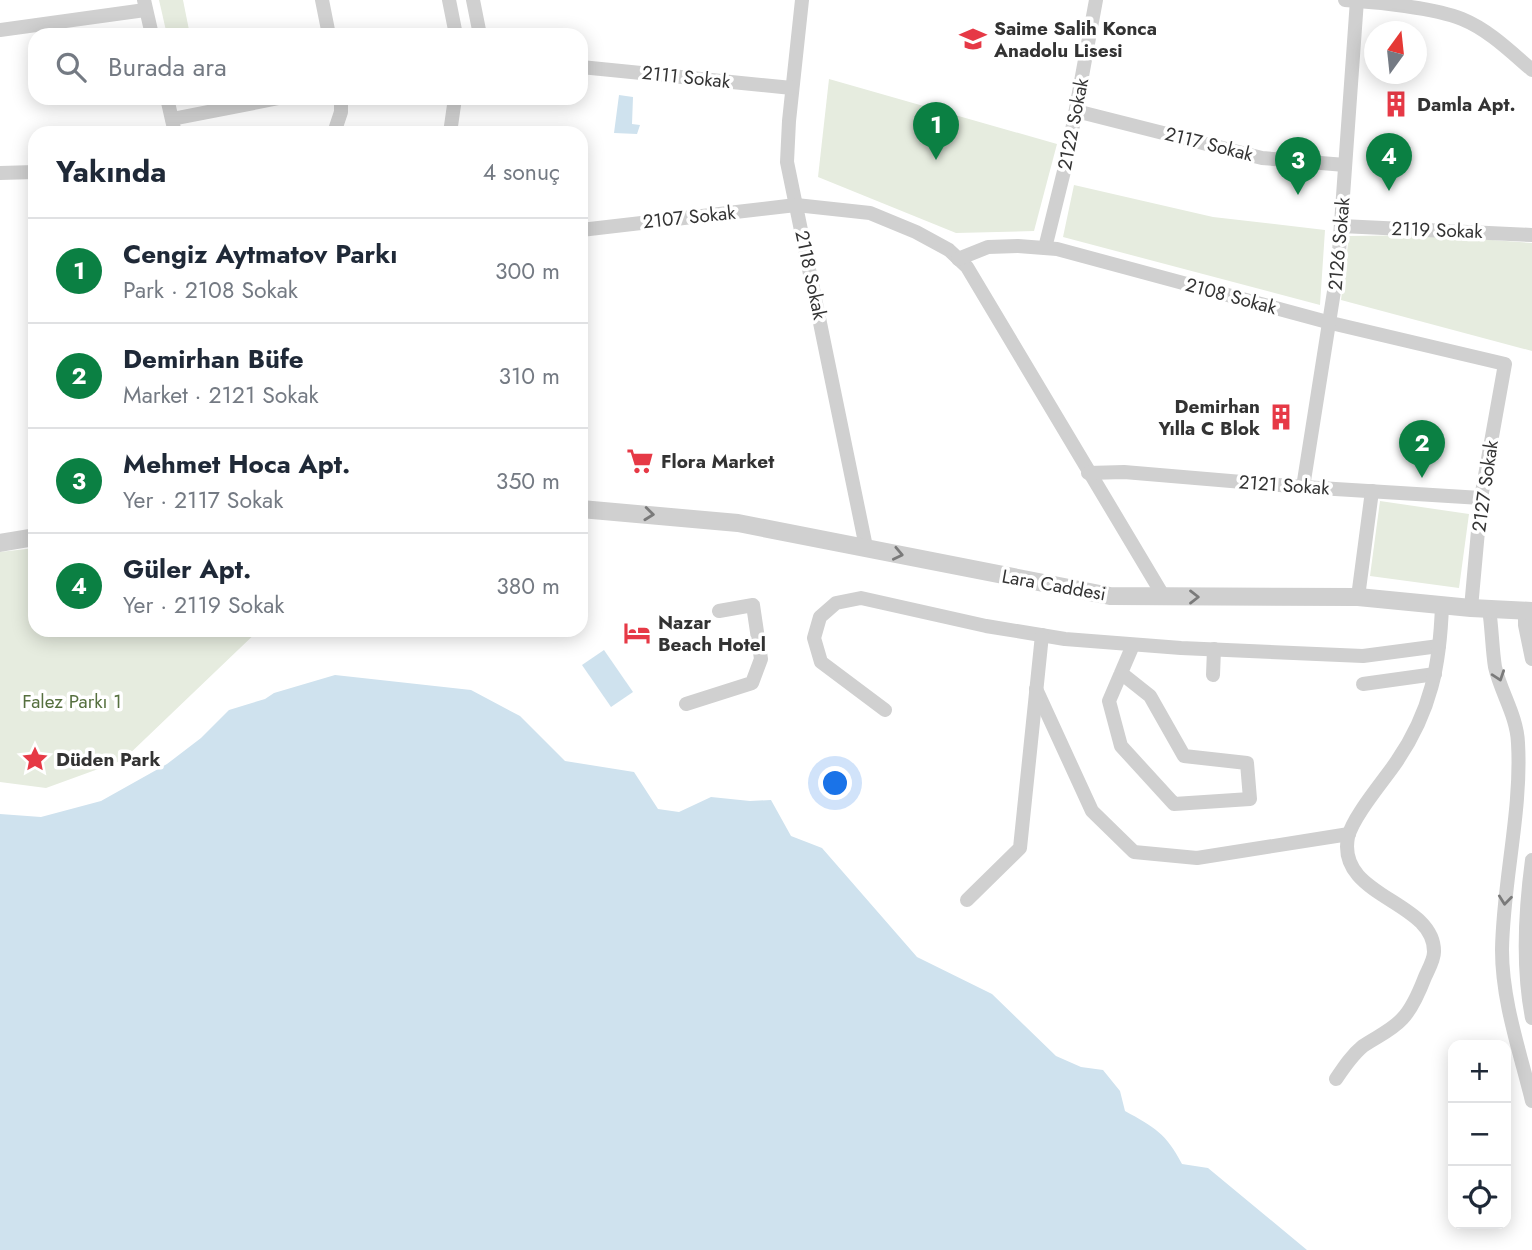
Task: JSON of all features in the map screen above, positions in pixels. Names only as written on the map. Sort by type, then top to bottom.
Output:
[{"type":"street","points":[[322,0],[328,28]]},
{"type":"street","points":[[449,0],[455,28]]},
{"type":"street","points":[[473,0],[479,28]]},
{"type":"street","name":"2118 Sokak","points":[[802,0],[787,162],[866,547]]},
{"type":"street","name":"2122 Sokak","points":[[1045,248],[1066,163],[1096,0]]},
{"type":"street","points":[[1346,0],[1441,13],[1464,19],[1494,38],[1532,69]]},
{"type":"street","name":"2126 Sokak","points":[[1303,487],[1331,323],[1341,226],[1357,0]]},
{"type":"street","points":[[0,30],[144,5],[150,28]]},
{"type":"street","name":"2111 Sokak","points":[[588,68],[792,88]]},
{"type":"street","points":[[169,105],[174,126],[252,105]]},
{"type":"street","points":[[336,126],[341,105]]},
{"type":"street","points":[[451,126],[454,105]]},
{"type":"street","name":"2117 Sokak","points":[[1076,111],[1262,158],[1345,165]]},
{"type":"street","points":[[0,173],[28,172]]},
{"type":"street","points":[[796,205],[870,213],[916,232],[949,250],[967,267],[1164,597]]},
{"type":"street","name":"2107 Sokak","points":[[588,229],[796,205]]},
{"type":"street","name":"2119 Sokak","points":[[1341,226],[1532,235]]},
{"type":"street","name":"2108 Sokak","points":[[958,259],[988,247],[1045,248],[1331,323],[1505,365]]},
{"type":"street","name":"2127 Sokak","points":[[1471,608],[1480,498],[1505,365]]},
{"type":"street","name":"2121 Sokak","points":[[1088,472],[1124,472],[1480,498]]},
{"type":"street","points":[[1359,597],[1372,491]]},
{"type":"street","name":"Lara Caddesi","points":[[588,510],[738,523],[1110,596],[1359,597],[1471,608],[1528,610]]},
{"type":"street","points":[[0,543],[28,538]]},
{"type":"street","points":[[885,710],[821,662],[814,638],[820,617],[836,603],[861,598],[986,626],[1133,645],[1363,656],[1439,646]]},
{"type":"street","points":[[686,704],[752,683],[761,659],[752,605],[719,611]]},
{"type":"street","points":[[1336,1079],[1352,1056],[1404,1017],[1422,985],[1434,954],[1432,937],[1421,923],[1367,883],[1351,867],[1347,851],[1349,834],[1423,717],[1435,674],[1442,605]]},
{"type":"street","points":[[1489,609],[1496,669],[1509,703],[1518,740],[1519,770],[1503,915],[1502,953],[1506,993],[1532,1101]]},
{"type":"street","points":[[1528,610],[1525,625],[1532,659]]},
{"type":"street","points":[[967,900],[1020,848],[1042,635]]},
{"type":"street","points":[[1121,673],[1150,696],[1184,756],[1247,763],[1250,799],[1174,804],[1121,746],[1109,701],[1121,673],[1133,645]]},
{"type":"street","points":[[1213,675],[1214,649]]},
{"type":"street","points":[[1363,684],[1435,674]]},
{"type":"street","points":[[1036,689],[1092,811],[1134,852],[1197,858],[1349,834]]},
{"type":"street","points":[[1532,860],[1526,975],[1532,1018]]},
{"type":"green space","points":[[159,0],[183,0],[189,28],[165,28]]},
{"type":"green space","points":[[829,79],[1057,144],[1034,231],[956,233],[818,177]]},
{"type":"green space","points":[[1074,185],[1213,217],[1325,230],[1320,305],[1063,237]]},
{"type":"green space","points":[[1424,235],[1532,243],[1532,351],[1341,300],[1349,236]]},
{"type":"green space","points":[[1380,501],[1469,514],[1459,588],[1370,576]]},
{"type":"green space","name":"Falez Parkı 1","points":[[28,549],[28,637],[252,637],[123,760],[46,788],[0,782],[0,552]]},
{"type":"water","points":[[619,95],[633,97],[632,124],[640,125],[637,134],[614,133]]},
{"type":"water","points":[[604,650],[633,692],[611,707],[582,665]]},
{"type":"water","points":[[335,675],[471,690],[520,716],[565,761],[634,772],[658,809],[679,812],[711,797],[771,800],[791,836],[822,848],[917,957],[992,994],[1056,1056],[1081,1067],[1103,1070],[1120,1091],[1125,1111],[1158,1132],[1182,1164],[1208,1168],[1307,1250],[0,1250],[0,814],[41,817],[101,801],[167,764],[201,738],[229,710]]},
{"type":"place","name":"Saime Salih Konca Anadolu Lisesi","points":[[973,39]]},
{"type":"place","name":"Damla Apt.","points":[[1396,104]]},
{"type":"place","name":"Cengiz Aytmatov Parkı","points":[[936,160]]},
{"type":"place","name":"Güler Apt.","points":[[1389,191]]},
{"type":"place","name":"Mehmet Hoca Apt.","points":[[1298,195]]},
{"type":"place","name":"Demirhan Yılla C Blok","points":[[1281,417]]},
{"type":"place","name":"Flora Market","points":[[640,461]]},
{"type":"place","name":"Demirhan Büfe","points":[[1422,478]]},
{"type":"place","name":"Nazar Beach Hotel","points":[[637,633]]},
{"type":"place","name":"Düden Park","points":[[35,759]]}]
